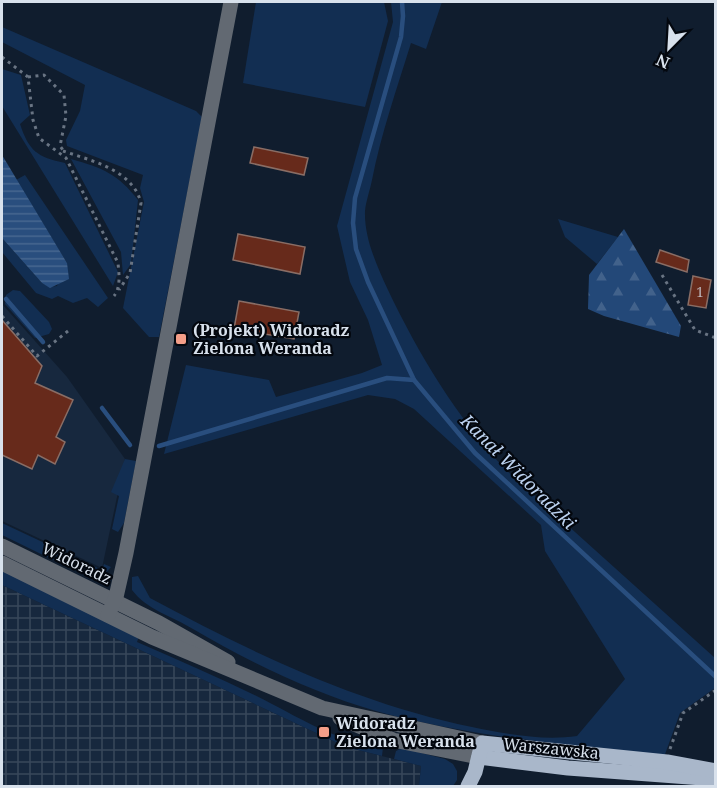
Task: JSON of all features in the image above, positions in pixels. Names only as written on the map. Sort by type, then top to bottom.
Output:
[{"type":"main road","name":"Warszawska","points":[[480,750],[667,762],[716,771]]},
{"type":"main road","name":"Warszawska","points":[[480,750],[568,768],[716,779]]},
{"type":"main road","points":[[468,786],[480,750]]},
{"type":"street","points":[[111,608],[128,542],[231,2]]},
{"type":"street","name":"Widoradz","points":[[2,546],[111,608]]},
{"type":"street","name":"Widoradz","points":[[2,563],[111,608]]},
{"type":"street","name":"Warszawska","points":[[111,608],[213,652],[248,675],[322,708],[480,750]]},
{"type":"path","points":[[2,57],[28,77],[44,75],[64,95],[66,116],[60,146],[118,263],[118,292]]},
{"type":"path","points":[[28,77],[33,120],[39,138],[66,158]]},
{"type":"path","points":[[63,151],[128,178],[139,195],[141,204],[130,273],[114,297]]},
{"type":"path","points":[[663,275],[695,330],[716,338]]},
{"type":"path","points":[[2,316],[37,356],[68,331]]},
{"type":"path","points":[[667,762],[674,733],[683,713],[716,690]]},
{"type":"shaded area","points":[[256,2],[384,2],[388,21],[365,107],[243,83]]},
{"type":"shaded area","points":[[391,2],[442,2],[426,49],[411,43],[385,128],[365,211],[372,252],[412,338],[440,384],[487,449],[505,469],[715,658],[715,688],[680,713],[664,757],[483,734],[411,720],[352,704],[282,676],[236,653],[152,608],[132,590],[132,577],[138,576],[150,598],[267,657],[347,690],[429,717],[498,732],[538,737],[577,736],[625,679],[545,551],[541,525],[414,409],[395,399],[368,395],[164,454],[186,365],[269,380],[276,397],[362,373],[382,365],[368,320],[350,282],[337,226],[393,22]]},
{"type":"shaded area","points":[[2,27],[196,111],[202,117],[159,337],[149,337],[123,308],[144,202],[140,188],[143,175],[67,146],[66,140],[80,111],[85,85],[2,42]]},
{"type":"shaded area","points":[[2,69],[21,75],[30,115],[20,124],[23,133],[35,151],[47,158],[65,163],[118,272],[113,286],[2,106]]},
{"type":"shaded area","points":[[2,155],[67,263],[69,279],[50,288],[42,283],[2,238]]},
{"type":"shaded area","points":[[71,159],[109,173],[124,184],[138,200],[131,264],[123,275],[121,252]]},
{"type":"shaded area","points":[[25,175],[108,298],[98,307],[87,298],[73,303],[58,296],[52,299],[36,293],[2,252],[2,238],[42,283],[50,287],[57,286],[67,263],[16,180]]},
{"type":"shaded area","points":[[558,219],[618,237],[597,264],[565,237]]},
{"type":"shaded area","points":[[13,290],[20,291],[49,322],[52,329],[49,334],[35,338],[5,304],[6,295]]},
{"type":"shaded area","points":[[2,304],[67,377],[125,459],[102,568],[2,521]]},
{"type":"shaded area","points":[[125,459],[136,461],[124,523],[118,532],[112,529],[119,496],[111,492]]},
{"type":"shaded area","points":[[2,523],[102,570],[104,564],[111,567],[101,578],[82,574],[2,535]]},
{"type":"shaded area","points":[[2,569],[139,636],[137,642],[239,687],[312,725],[338,736],[383,747],[382,756],[346,747],[2,585]]},
{"type":"shaded area","points":[[2,585],[346,747],[421,766],[419,786],[2,786]]},
{"type":"shaded area","points":[[402,748],[445,759],[453,764],[457,771],[457,780],[453,786],[419,786],[421,766],[394,759],[396,751]]},
{"type":"green space","points":[[624,229],[681,326],[679,337],[604,316],[588,309],[589,275]]},
{"type":"building","points":[[254,147],[308,158],[304,175],[250,163]]},
{"type":"building","points":[[238,234],[305,247],[300,274],[233,260]]},
{"type":"building","points":[[660,250],[689,260],[687,272],[656,262]]},
{"type":"building","points":[[693,276],[711,280],[706,308],[688,305]]},
{"type":"building","points":[[239,301],[299,312],[294,339],[234,329]]},
{"type":"building","points":[[2,320],[42,366],[35,383],[73,400],[56,437],[65,442],[55,464],[38,455],[32,469],[2,455]]},
{"type":"waterway","name":"Kanał Widoradzki","points":[[402,2],[401,37],[355,198],[353,223],[356,249],[368,282],[414,380],[475,453],[716,677]]},
{"type":"waterway","points":[[6,299],[43,342]]},
{"type":"waterway","points":[[159,446],[387,378],[414,380]]},
{"type":"waterway","points":[[102,408],[130,445]]},
{"type":"place","name":"(Projekt) Widoradz Zielona Weranda","points":[[181,339]]},
{"type":"place","name":"Widoradz Zielona Weranda","points":[[324,732]]}]
